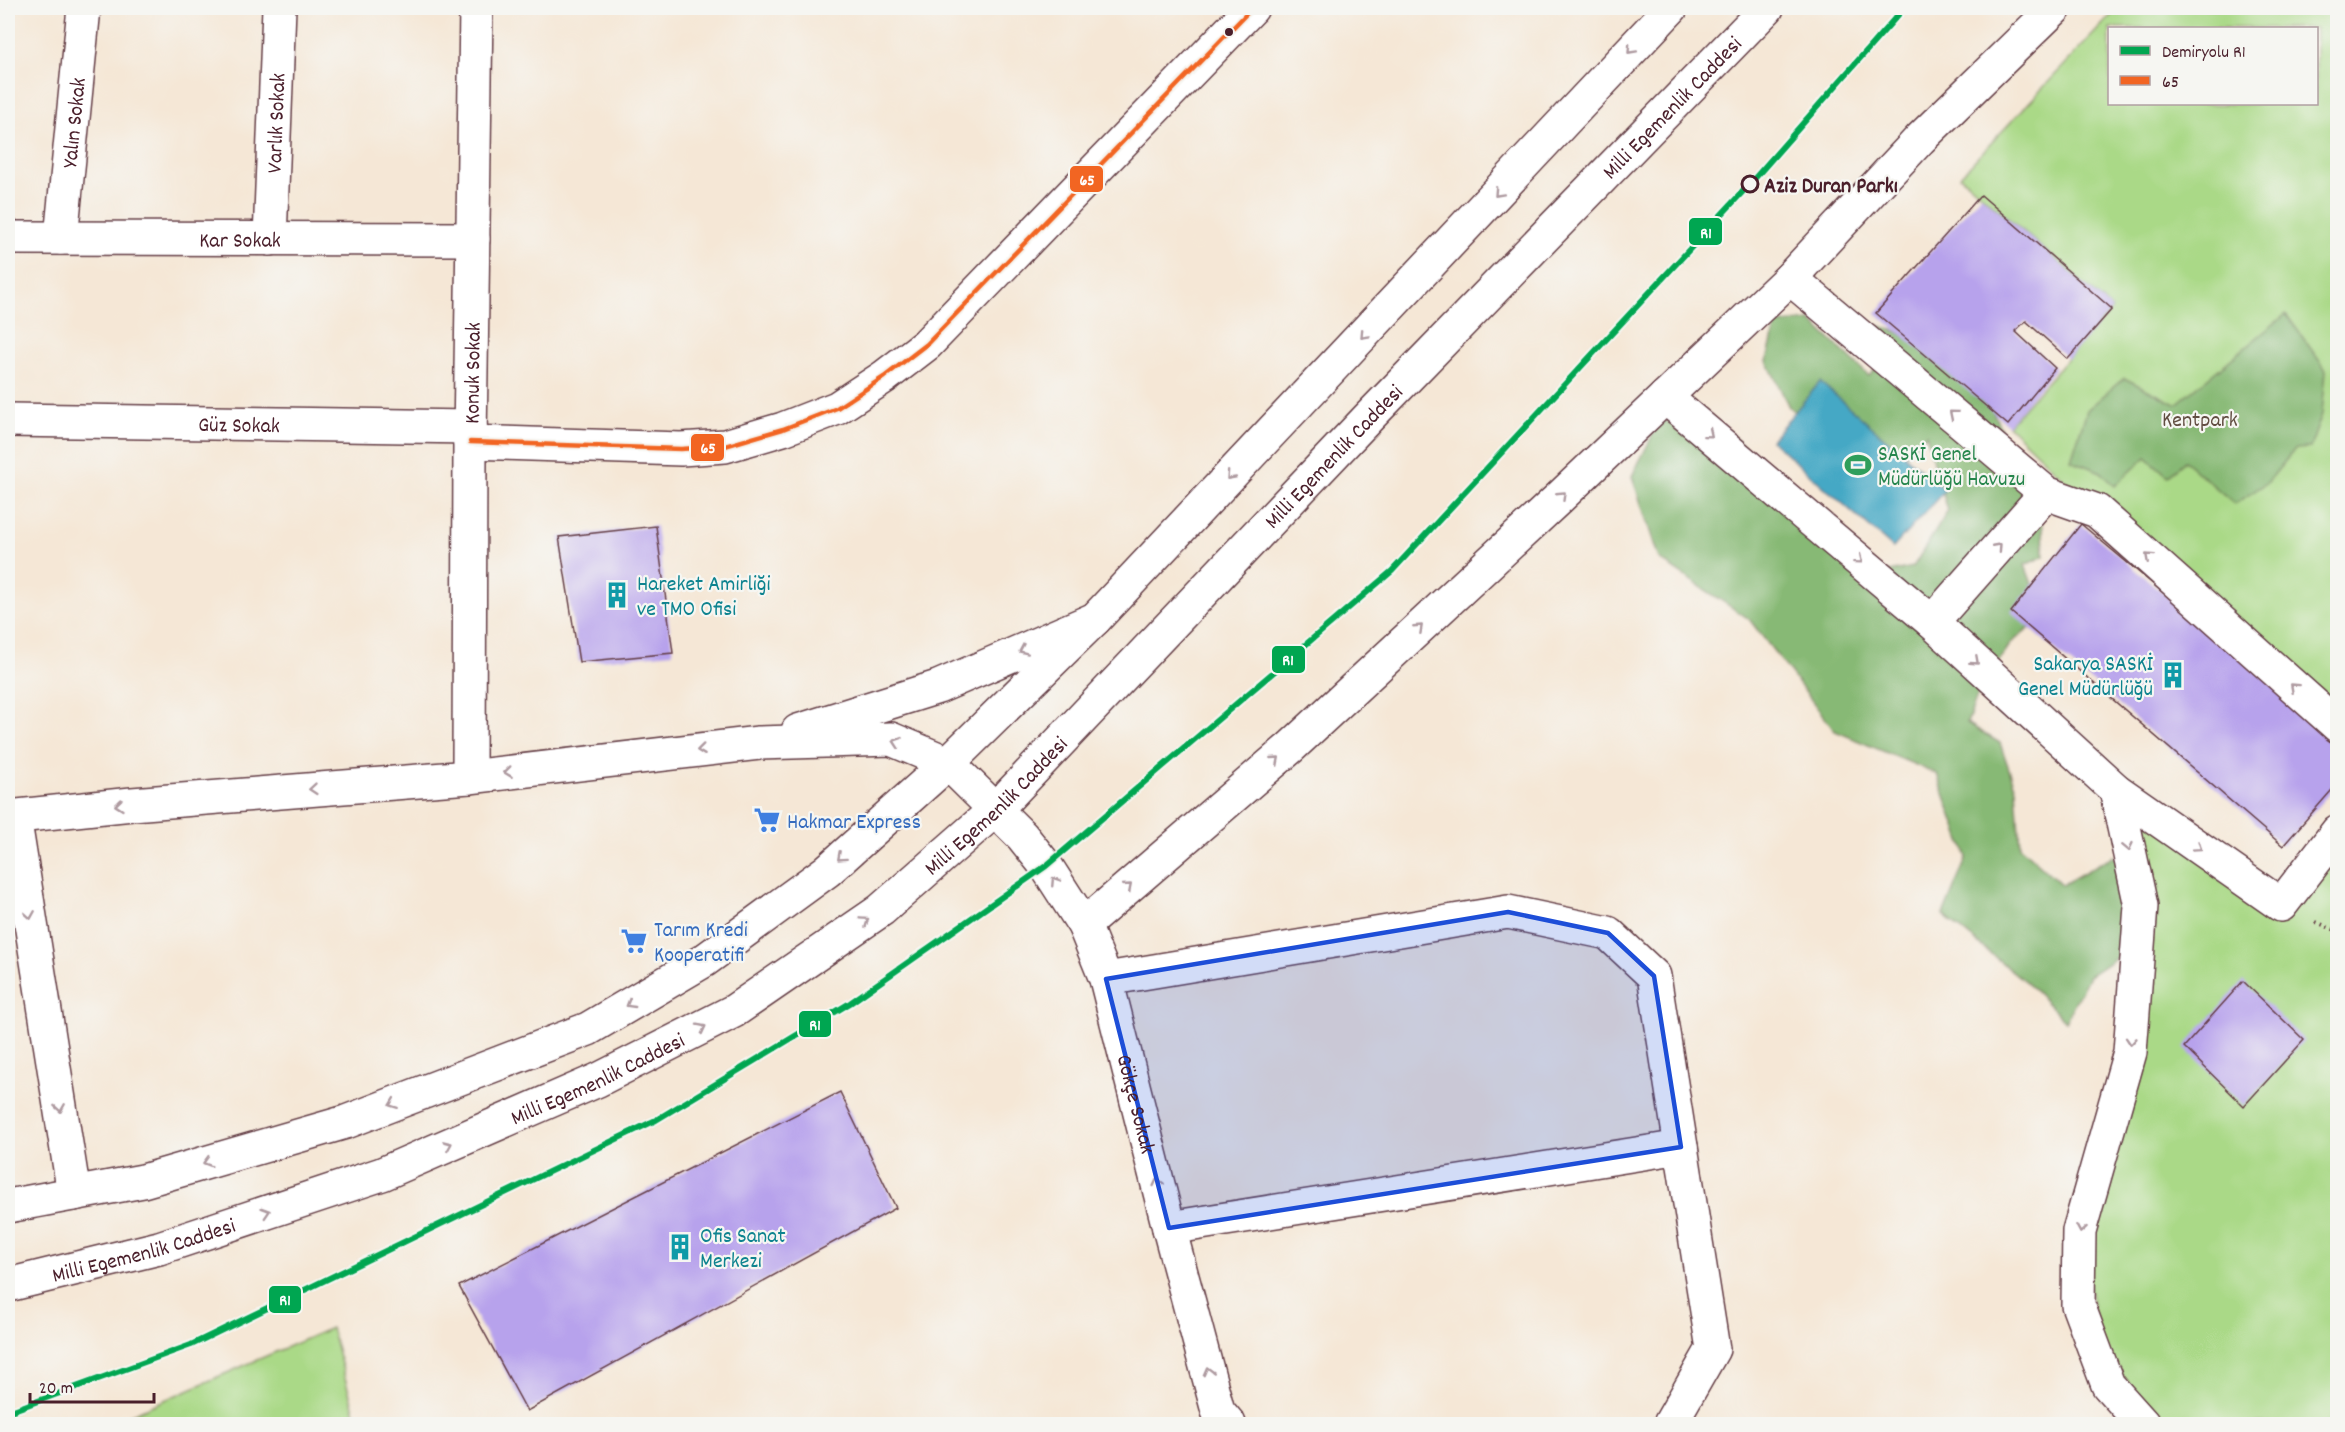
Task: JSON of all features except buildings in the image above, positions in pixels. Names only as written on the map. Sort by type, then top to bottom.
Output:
[{"type":"street","name":"Yalın Sokak","points":[[61,238],[84,8]]},
{"type":"street","name":"Varlık Sokak","points":[[270,238],[279,8]]},
{"type":"street","name":"Konuk Sokak","points":[[469,777],[470,435],[476,8]]},
{"type":"street","name":"Güz Sokak","points":[[8,420],[470,435],[681,449],[725,446],[783,429],[837,408],[884,377],[927,344],[1252,8]]},
{"type":"street","points":[[8,1206],[143,1181],[346,1122],[588,1029],[705,960],[826,871],[948,763],[1096,618],[1671,8]]},
{"type":"street","name":"Milli Egemenlik Caddesi","points":[[8,1285],[159,1248],[382,1174],[598,1080],[734,1011],[881,910],[995,810],[1369,417],[1767,8]]},
{"type":"street","points":[[1084,925],[1291,747],[1665,397],[1790,278],[1920,139],[2055,8]]},
{"type":"street","name":"Kar Sokak","points":[[8,238],[473,239]]},
{"type":"street","points":[[1790,278],[2046,493],[2097,511],[2337,726]]},
{"type":"street","points":[[1665,397],[1932,622],[2116,790],[2281,905],[2337,831]]},
{"type":"street","points":[[1932,622],[2046,493]]},
{"type":"street","points":[[759,743],[938,687],[1096,618]]},
{"type":"street","points":[[74,1194],[11,816],[469,777],[759,743],[891,739],[948,763]]},
{"type":"street","name":"Gökçe Sokak","points":[[948,763],[1022,836],[1046,866],[1084,925],[1106,979],[1218,1411],[1229,1425]]},
{"type":"street","points":[[2116,790],[2140,906],[2130,1052],[2079,1231],[2078,1305],[2108,1386],[2143,1425]]},
{"type":"street","points":[[1106,979],[1508,912],[1608,933],[1654,976],[1713,1349],[1670,1425]]},
{"type":"street","points":[[1169,1228],[1681,1147]]},
{"type":"highlighted area","points":[[1508,912],[1608,933],[1654,976],[1681,1147],[1169,1228],[1106,979]]},
{"type":"green space","name":"Kentpark","points":[[2118,8],[2337,8],[2337,726],[2097,511],[2008,425],[2112,309],[1960,176]]},
{"type":"green space","points":[[2286,314],[2326,370],[2322,414],[2310,448],[2295,449],[2268,482],[2235,504],[2185,461],[2168,476],[2146,457],[2115,486],[2101,472],[2071,460],[2087,410],[2124,378],[2176,404]]},
{"type":"green space","points":[[1811,321],[1869,376],[1876,368],[1870,323],[1898,332],[1984,391],[2043,526],[2044,556],[2025,565],[2044,617],[2011,643],[1979,691],[1967,723],[2000,743],[2016,789],[2020,847],[2062,885],[2113,856],[2157,884],[2154,925],[2128,950],[2089,976],[2065,1021],[2027,983],[1943,915],[1967,857],[1937,774],[1835,731],[1749,619],[1659,559],[1632,476],[1660,420],[1732,435],[1861,578],[1913,567],[1948,511],[1926,434],[1908,453],[1850,448],[1789,407],[1767,361],[1776,324]]},
{"type":"green space","points":[[2116,790],[2281,905],[2337,831],[2337,1424],[2143,1424],[2108,1385],[2079,1231],[2130,1052]]},
{"type":"green space","points":[[331,1328],[358,1424],[109,1424]]},
{"type":"water","name":"SASKİ Genel Müdürlüğü Havuzu","points":[[1820,382],[1945,490],[1893,548],[1771,440]]},
{"type":"rail line","name":"R1","points":[[8,1412],[191,1345],[656,1120],[850,1003],[1046,866],[1392,571],[1748,186],[1904,8]]},
{"type":"transit line","name":"65","points":[[470,442],[681,449],[725,446],[783,429],[837,408],[884,377],[927,344],[1252,8]]},
{"type":"place","name":"Aziz Duran Parkı","points":[[1750,184]]},
{"type":"place","name":"SASKİ Genel Müdürlüğü Havuzu","points":[[1858,465]]},
{"type":"place","name":"Hareket Amirliği ve TMO Ofisi","points":[[617,595]]},
{"type":"place","name":"Sakarya SASKİ Genel Müdürlüğü","points":[[2173,675]]},
{"type":"place","name":"Hakmar Express","points":[[767,820]]},
{"type":"place","name":"Tarım Kredi Kooperatifi","points":[[634,941]]},
{"type":"place","name":"Ofis Sanat Merkezi","points":[[680,1247]]}]
